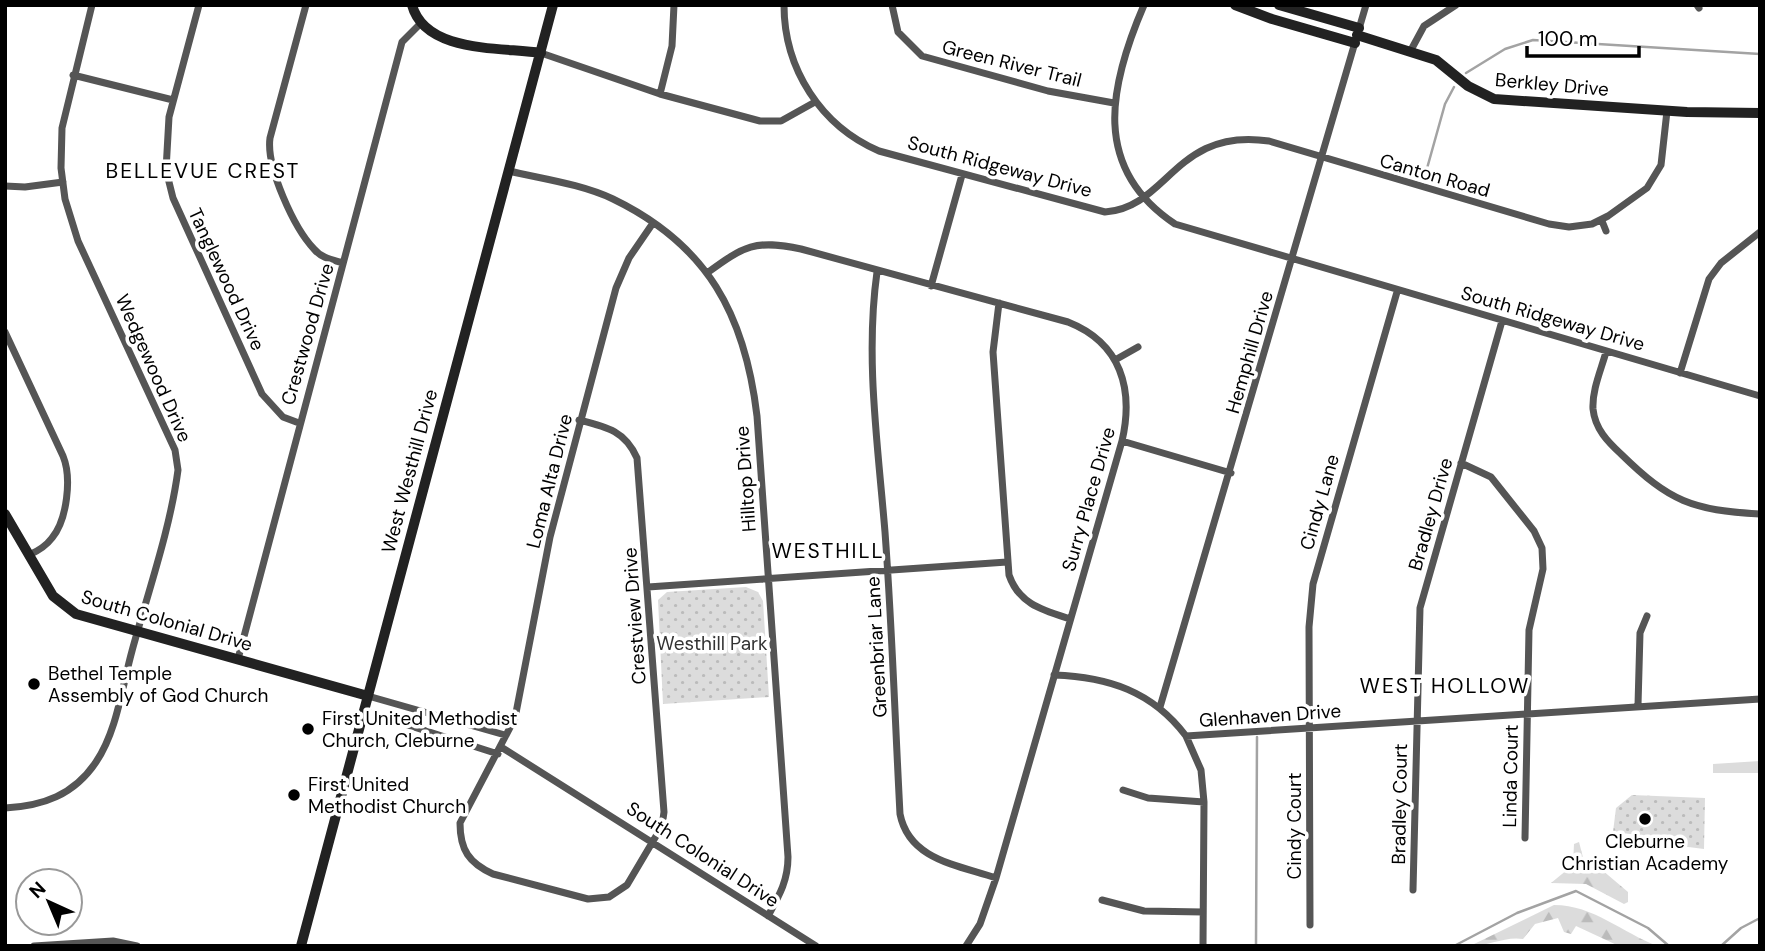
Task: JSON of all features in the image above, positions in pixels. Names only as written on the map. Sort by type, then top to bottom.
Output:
[{"type":"street","name":"Wedgewood Drive","points":[[5,808],[30,806],[61,797],[95,763],[107,743],[176,487],[177,460],[78,241],[63,182],[62,128],[92,5]]},
{"type":"street","name":"Tanglewood Drive","points":[[199,5],[173,100],[165,153],[173,198],[262,394],[283,418],[299,422]]},
{"type":"street","points":[[306,5],[270,138],[269,158],[302,232],[315,251],[344,263]]},
{"type":"street","points":[[412,5],[420,24],[432,34],[450,41],[541,53],[660,94],[769,122],[793,117],[815,102]]},
{"type":"street","name":"West Westhill Drive","points":[[301,946],[553,5]]},
{"type":"street","points":[[660,94],[671,46],[674,5]]},
{"type":"street","name":"South Ridgeway Drive","points":[[784,5],[786,35],[797,72],[815,102],[839,127],[863,144],[962,175],[1105,212],[1129,206],[1142,196],[1160,214],[1189,231],[1760,396]]},
{"type":"street","name":"Green River Trail","points":[[892,5],[898,32],[922,56],[1048,91],[1114,103]]},
{"type":"street","points":[[1142,196],[1130,180],[1118,150],[1114,134],[1114,103],[1144,5]]},
{"type":"street","name":"Berkley Drive","points":[[1279,5],[1357,36]]},
{"type":"street","name":"Hemphill Drive","points":[[1160,706],[1231,473],[1366,5]]},
{"type":"street","points":[[1411,50],[1424,26],[1456,5]]},
{"type":"street","name":"Berkley Drive","points":[[1240,6],[1411,50],[1436,60],[1468,86],[1494,99],[1667,111],[1760,113]]},
{"type":"street","name":"Crestwood Drive","points":[[238,659],[402,42],[420,24]]},
{"type":"street","points":[[73,75],[173,100]]},
{"type":"street","name":"Canton Road","points":[[1142,196],[1200,149],[1228,140],[1269,141],[1559,226],[1581,227],[1602,220],[1647,188],[1658,173],[1664,155],[1667,111]]},
{"type":"street","name":"Hilltop Drive","points":[[509,171],[612,199],[653,223],[707,273],[728,305],[749,359],[757,416],[788,865],[782,892],[768,916]]},
{"type":"street","points":[[931,286],[962,175]]},
{"type":"street","points":[[5,186],[25,187],[63,182]]},
{"type":"street","points":[[1602,220],[1606,231]]},
{"type":"street","name":"Loma Alta Drive","points":[[500,750],[515,718],[550,537],[616,288],[629,258],[653,223]]},
{"type":"street","points":[[1680,373],[1709,279],[1721,263],[1760,232]]},
{"type":"street","name":"Surry Place Drive","points":[[707,273],[743,247],[770,243],[999,303],[1081,327],[1115,360],[1127,391],[1129,411],[1122,441],[996,878],[981,923],[966,946]]},
{"type":"street","name":"Greenbriar Lane","points":[[877,272],[872,306],[872,367],[888,569],[902,825],[907,836],[923,852],[996,878]]},
{"type":"street","name":"Cindy Lane","points":[[1310,727],[1309,627],[1313,584],[1397,292]]},
{"type":"street","points":[[999,303],[993,352],[1007,562],[1013,587],[1025,601],[1039,609],[1070,619]]},
{"type":"street","name":"Bradley Drive","points":[[1417,720],[1422,600],[1502,321]]},
{"type":"street","points":[[5,332],[64,456],[69,476],[57,531],[44,546],[29,555]]},
{"type":"street","points":[[1115,360],[1138,347]]},
{"type":"street","points":[[1606,352],[1593,408],[1597,424],[1606,440],[1649,482],[1668,494],[1714,512],[1760,514]]},
{"type":"street","name":"Crestview Drive","points":[[500,750],[460,823],[463,848],[478,867],[493,874],[599,900],[627,885],[662,826],[664,812],[638,458],[631,443],[622,434],[579,420]]},
{"type":"street","points":[[1122,441],[1231,473]]},
{"type":"street","name":"Linda Court","points":[[1461,463],[1484,471],[1499,485],[1534,531],[1542,548],[1543,569],[1530,618],[1525,838]]},
{"type":"street","name":"South Colonial Drive","points":[[5,514],[53,596],[66,609],[368,696]]},
{"type":"street","points":[[648,587],[1007,562]]},
{"type":"street","points":[[1638,705],[1640,633],[1647,616]]},
{"type":"street","name":"Glenhaven Drive","points":[[1054,675],[1115,684],[1140,693],[1160,706],[1186,736],[1760,699]]},
{"type":"street","points":[[368,696],[505,735]]},
{"type":"street","name":"South Colonial Drive","points":[[364,711],[500,750],[653,842],[816,946]]},
{"type":"street","name":"Bradley Court","points":[[1413,890],[1417,720]]},
{"type":"street","name":"Cindy Court","points":[[1310,727],[1310,925]]},
{"type":"street","points":[[1186,736],[1201,770],[1204,802],[1203,946]]},
{"type":"street","points":[[1123,790],[1148,799],[1204,802]]},
{"type":"street","points":[[1102,900],[1144,911],[1203,912]]},
{"type":"street","points":[[34,946],[113,942],[137,946]]},
{"type":"green space","name":"Westhill Park","points":[[746,587],[758,592],[763,601],[769,697],[663,704],[658,600],[667,592]]},
{"type":"green space","points":[[1760,761],[1760,773],[1713,773],[1713,764]]},
{"type":"green space","points":[[1632,795],[1705,798],[1704,849],[1665,844],[1665,838],[1613,832],[1616,808]]},
{"type":"green space","points":[[1579,842],[1585,865],[1595,864],[1628,892],[1628,902],[1624,904],[1586,884],[1551,883],[1573,865],[1574,844]]},
{"type":"green space","points":[[1554,905],[1568,906],[1595,915],[1658,946],[1619,946],[1576,926],[1571,934],[1564,932],[1558,918],[1535,924],[1523,939],[1470,946]]},
{"type":"waterway","points":[[1466,73],[1505,49],[1533,40],[1760,54]]},
{"type":"waterway","points":[[1426,172],[1445,104],[1454,87]]},
{"type":"waterway","points":[[1256,946],[1257,737]]},
{"type":"waterway","points":[[1454,946],[1517,913],[1576,891],[1648,928],[1669,946]]},
{"type":"waterway","points":[[1721,946],[1741,928],[1760,918]]},
{"type":"place","name":"Bethel Temple Assembly of God Church","points":[[34,684]]},
{"type":"place","name":"First United Methodist Church, Cleburne","points":[[308,729]]},
{"type":"place","name":"First United Methodist Church","points":[[294,795]]},
{"type":"place","name":"Cleburne Christian Academy","points":[[1645,819]]},
{"type":"district","name":"BELLEVUE CREST","points":[[203,171]]},
{"type":"district","name":"WESTHILL","points":[[828,551]]},
{"type":"district","name":"WEST HOLLOW","points":[[1445,686]]}]
